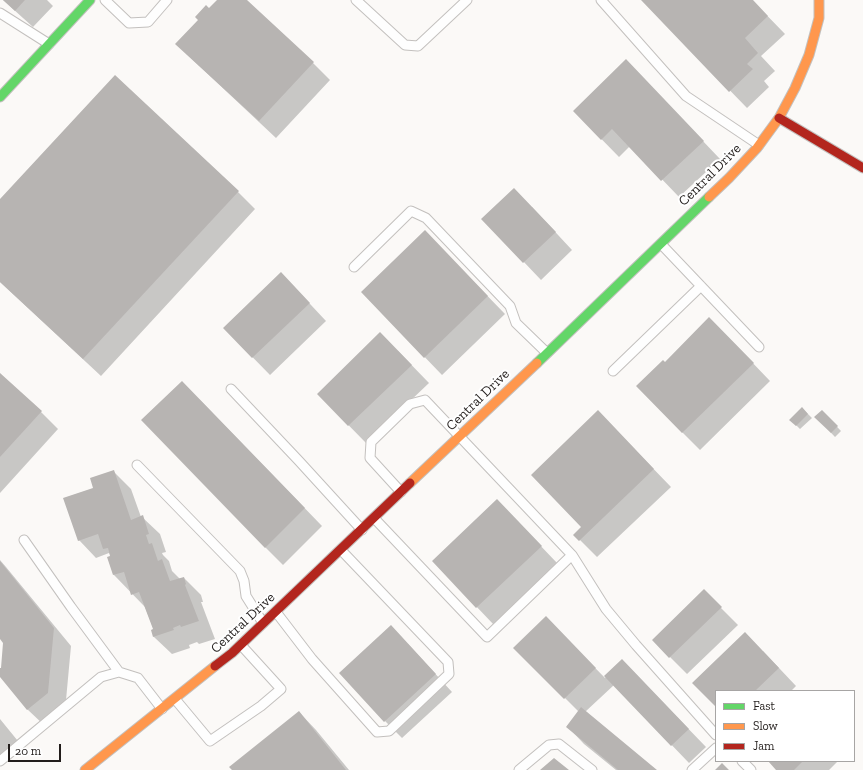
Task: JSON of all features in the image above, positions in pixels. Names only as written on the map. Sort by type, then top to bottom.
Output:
[{"type":"street","points":[[2,91],[90,0]]},
{"type":"street","name":"Central Drive","points":[[86,770],[100,763],[162,709],[241,645],[729,178],[759,145],[779,118],[795,88],[809,54],[819,18],[817,1]]},
{"type":"street","points":[[779,118],[863,168]]},
{"type":"lane","points":[[105,0],[129,23],[148,22],[167,0]]},
{"type":"lane","points":[[356,0],[405,45],[418,46],[467,0]]},
{"type":"lane","points":[[601,0],[686,96],[759,145]]},
{"type":"lane","points":[[0,13],[49,44]]},
{"type":"lane","points":[[354,267],[411,211],[426,218],[510,306],[516,323],[547,353]]},
{"type":"lane","points":[[661,244],[759,347]]},
{"type":"lane","points":[[613,371],[701,286]]},
{"type":"lane","points":[[231,389],[362,530]]},
{"type":"lane","points":[[402,492],[370,458],[371,442],[410,404],[425,400],[572,556],[606,609],[715,734]]},
{"type":"lane","points":[[137,465],[240,571],[244,581],[246,596],[263,624]]},
{"type":"lane","points":[[374,518],[487,637],[572,556]]},
{"type":"lane","points":[[24,540],[119,672]]},
{"type":"lane","points":[[276,612],[312,659],[377,732],[389,731],[449,674],[448,662],[341,550]]},
{"type":"lane","points":[[175,699],[210,741],[255,710],[281,689],[241,645]]},
{"type":"lane","points":[[0,761],[101,677],[119,672],[138,678],[162,709]]},
{"type":"lane","points":[[519,770],[549,745],[559,744],[592,770]]},
{"type":"lane","points":[[692,770],[715,749]]},
{"type":"lane","points":[[743,762],[751,770]]},
{"type":"building","points":[[3,0],[25,0],[15,11]]},
{"type":"building","points":[[217,0],[247,0],[314,62],[259,121],[175,44],[198,20],[195,17],[206,5],[209,8]]},
{"type":"building","points":[[641,0],[753,0],[768,16],[745,38],[758,53],[747,64],[753,69],[729,92]]},
{"type":"building","points":[[626,59],[704,141],[661,181],[612,129],[601,140],[573,111]]},
{"type":"building","points":[[115,75],[239,191],[83,359],[0,282],[0,199]]},
{"type":"building","points":[[514,188],[556,232],[523,263],[481,219]]},
{"type":"building","points":[[425,230],[488,296],[424,358],[361,292]]},
{"type":"building","points":[[281,272],[310,303],[252,358],[223,328]]},
{"type":"building","points":[[709,317],[754,363],[682,433],[636,386],[663,360],[665,362]]},
{"type":"building","points":[[380,332],[412,365],[348,426],[317,394]]},
{"type":"building","points":[[0,373],[42,411],[0,457]]},
{"type":"building","points":[[182,381],[305,508],[265,548],[141,420]]},
{"type":"building","points":[[802,407],[808,414],[796,426],[789,420]]},
{"type":"building","points":[[598,410],[654,469],[579,541],[573,535],[581,527],[531,475]]},
{"type":"building","points":[[822,410],[838,426],[831,433],[814,417]]},
{"type":"building","points":[[114,470],[131,520],[143,515],[149,534],[146,535],[149,544],[152,543],[158,561],[162,559],[170,581],[184,577],[185,585],[199,621],[181,627],[180,625],[173,628],[174,630],[153,637],[151,630],[153,629],[139,592],[131,595],[124,572],[113,575],[107,557],[110,556],[108,548],[103,549],[98,534],[78,541],[63,498],[93,488],[90,478]]},
{"type":"building","points":[[497,499],[542,546],[476,608],[432,561]]},
{"type":"building","points":[[0,561],[54,628],[48,693],[27,710],[0,677],[3,643],[0,639]]},
{"type":"building","points":[[704,589],[722,607],[669,658],[652,640]]},
{"type":"building","points":[[546,616],[596,668],[564,699],[513,648]]},
{"type":"building","points":[[391,625],[436,674],[384,722],[339,673]]},
{"type":"building","points":[[745,632],[779,668],[756,690],[715,690],[715,706],[692,683]]},
{"type":"building","points":[[622,659],[689,729],[671,746],[604,676]]},
{"type":"building","points":[[581,707],[657,770],[618,770],[566,727]]},
{"type":"building","points":[[299,711],[346,770],[232,770],[229,767]]},
{"type":"building","points":[[554,758],[569,770],[540,770]]},
{"type":"building","points":[[769,762],[802,762],[794,770],[776,770]]},
{"type":"building","points":[[722,763],[729,770],[715,770]]},
{"type":"traffic: fast","points":[[0,97],[90,0]]},
{"type":"traffic: fast","points":[[537,363],[709,197]]},
{"type":"traffic: slow","points":[[709,197],[757,148],[779,118],[795,88],[809,55],[819,18],[819,0]]},
{"type":"traffic: slow","points":[[410,483],[537,363]]},
{"type":"traffic: slow","points":[[85,770],[215,666]]},
{"type":"traffic: jam","points":[[779,118],[863,168]]},
{"type":"traffic: jam","points":[[215,666],[232,653],[410,483]]}]
